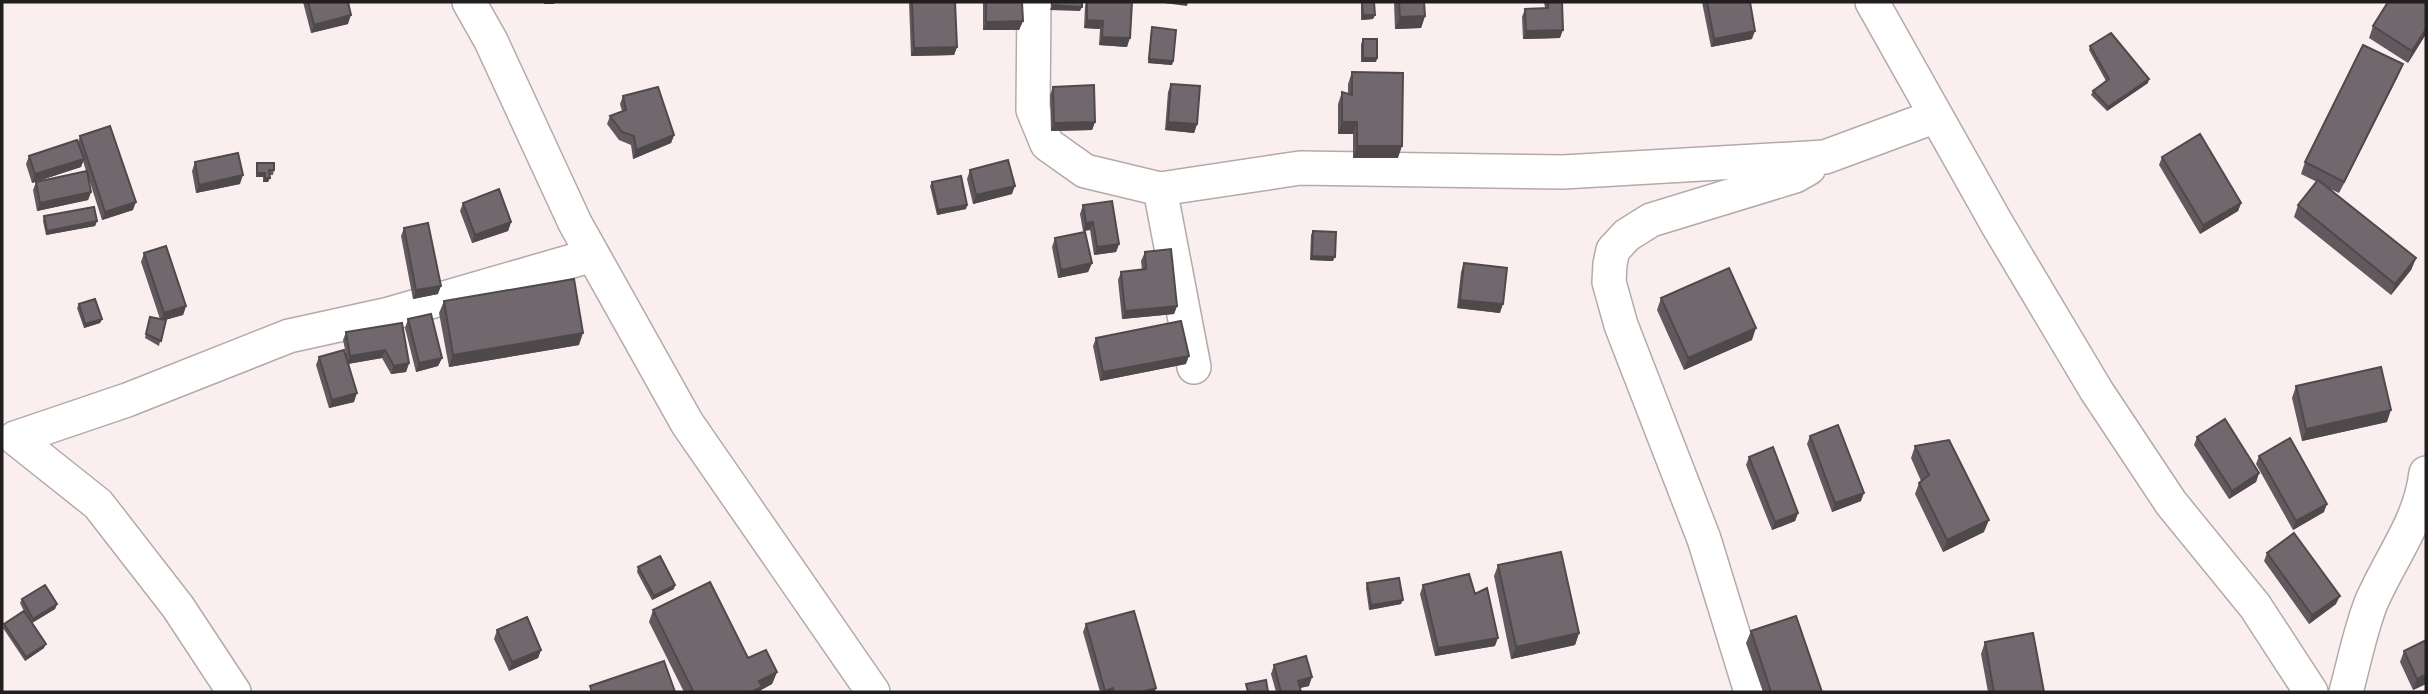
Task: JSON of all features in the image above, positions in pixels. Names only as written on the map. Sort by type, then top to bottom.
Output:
[{"type":"street","points":[[469,2],[491,41],[575,223],[687,423],[873,692]]},
{"type":"street","points":[[1034,2],[1033,110],[1047,144],[1085,171],[1160,189],[1300,168],[1563,172],[1825,157]]},
{"type":"street","points":[[1872,2],[1997,224],[2096,390],[2171,503],[2255,606],[2311,692]]},
{"type":"street","points":[[1751,692],[1704,539],[1621,325],[1609,282],[1613,250],[1627,234],[1651,220],[1795,176],[1825,157],[1936,116]]},
{"type":"street","points":[[1160,189],[1194,367]]},
{"type":"street","points":[[233,692],[178,607],[98,503],[15,438],[127,400],[289,336],[389,314],[593,255]]},
{"type":"street","points":[[2346,692],[2371,604],[2408,533],[2423,497],[2426,473]]},
{"type":"building","points":[[308,2],[348,2],[351,15],[314,25]]},
{"type":"building","points":[[912,2],[955,2],[957,47],[914,48]]},
{"type":"building","points":[[986,2],[1022,2],[1023,21],[986,22]]},
{"type":"building","points":[[1052,2],[1082,2],[1082,7],[1052,5]]},
{"type":"building","points":[[1087,2],[1132,2],[1130,38],[1102,37],[1103,21],[1087,20]]},
{"type":"building","points":[[1362,2],[1374,2],[1375,15],[1363,15]]},
{"type":"building","points":[[1399,2],[1424,2],[1425,16],[1400,17]]},
{"type":"building","points":[[1548,2],[1562,2],[1563,30],[1526,31],[1525,9],[1548,8]]},
{"type":"building","points":[[1707,2],[1750,2],[1755,31],[1714,39]]},
{"type":"building","points":[[2388,2],[2426,2],[2426,29],[2412,51],[2373,26]]},
{"type":"building","points":[[1152,27],[1176,30],[1173,61],[1149,59]]},
{"type":"building","points":[[2111,33],[2149,79],[2108,107],[2093,91],[2109,79],[2090,46]]},
{"type":"building","points":[[1363,39],[1377,39],[1377,58],[1363,58]]},
{"type":"building","points":[[2363,45],[2403,64],[2344,182],[2305,162]]},
{"type":"building","points":[[1352,72],[1403,73],[1402,146],[1357,146],[1357,122],[1342,122],[1342,92],[1352,95]]},
{"type":"building","points":[[1171,84],[1200,86],[1197,124],[1168,122]]},
{"type":"building","points":[[1094,85],[1095,122],[1054,123],[1053,87]]},
{"type":"building","points":[[658,87],[674,135],[636,150],[634,136],[622,132],[610,116],[626,110],[623,96]]},
{"type":"building","points":[[110,126],[136,202],[105,212],[80,136]]},
{"type":"building","points":[[2200,134],[2241,203],[2203,225],[2162,157]]},
{"type":"building","points":[[77,140],[84,159],[35,174],[29,156]]},
{"type":"building","points":[[238,153],[243,175],[199,185],[195,162]]},
{"type":"building","points":[[1008,160],[1015,186],[976,195],[970,170]]},
{"type":"building","points":[[257,163],[274,163],[274,170],[269,170],[270,178],[265,178],[265,173],[257,173]]},
{"type":"building","points":[[87,171],[91,192],[40,203],[36,182]]},
{"type":"building","points":[[961,176],[967,205],[938,210],[932,182]]},
{"type":"building","points":[[2318,180],[2416,258],[2395,284],[2298,205]]},
{"type":"building","points":[[499,189],[511,222],[475,235],[463,203]]},
{"type":"building","points":[[1112,201],[1119,244],[1097,247],[1093,222],[1086,223],[1083,205]]},
{"type":"building","points":[[94,207],[97,221],[47,231],[44,216]]},
{"type":"building","points":[[428,223],[441,286],[416,290],[404,228]]},
{"type":"building","points":[[1313,231],[1336,232],[1335,257],[1312,256]]},
{"type":"building","points":[[1085,232],[1092,263],[1061,270],[1055,238]]},
{"type":"building","points":[[166,246],[186,306],[164,313],[144,253]]},
{"type":"building","points":[[1171,249],[1177,306],[1125,311],[1121,272],[1146,269],[1145,252]]},
{"type":"building","points":[[1464,263],[1507,268],[1503,304],[1460,300]]},
{"type":"building","points":[[1729,268],[1756,328],[1688,358],[1661,298]]},
{"type":"building","points":[[574,279],[583,333],[453,355],[444,301]]},
{"type":"building","points":[[95,299],[102,319],[85,324],[79,304]]},
{"type":"building","points":[[431,314],[442,358],[419,363],[408,319]]},
{"type":"building","points":[[150,317],[166,320],[161,341],[146,334]]},
{"type":"building","points":[[1181,321],[1189,356],[1103,372],[1096,338]]},
{"type":"building","points":[[402,323],[409,363],[394,366],[385,350],[350,356],[346,332]]},
{"type":"building","points":[[344,350],[357,393],[332,400],[319,357]]},
{"type":"building","points":[[2381,367],[2391,410],[2306,429],[2296,386]]},
{"type":"building","points":[[2225,419],[2259,473],[2232,491],[2197,437]]},
{"type":"building","points":[[1838,425],[1864,493],[1835,503],[1810,436]]},
{"type":"building","points":[[2290,438],[2327,504],[2296,521],[2259,456]]},
{"type":"building","points":[[1949,440],[1989,520],[1947,540],[1919,483],[1929,475],[1915,446]]},
{"type":"building","points":[[1773,447],[1798,513],[1775,522],[1749,457]]},
{"type":"building","points":[[2294,533],[2340,596],[2312,615],[2267,553]]},
{"type":"building","points":[[1561,552],[1579,633],[1516,647],[1498,565]]},
{"type":"building","points":[[660,556],[675,585],[654,596],[638,567]]},
{"type":"building","points":[[1469,574],[1475,594],[1487,588],[1498,638],[1438,648],[1423,585]]},
{"type":"building","points":[[1399,578],[1403,600],[1371,605],[1367,583]]},
{"type":"building","points":[[710,582],[748,658],[766,650],[777,672],[759,681],[762,687],[751,692],[690,692],[693,691],[653,610]]},
{"type":"building","points":[[45,585],[57,604],[33,619],[22,599]]},
{"type":"building","points":[[24,611],[46,644],[26,657],[4,624]]},
{"type":"building","points":[[1134,611],[1156,688],[1142,692],[1114,692],[1113,688],[1105,691],[1086,624]]},
{"type":"building","points":[[1796,616],[1822,692],[1771,692],[1751,631]]},
{"type":"building","points":[[527,617],[541,650],[512,662],[497,630]]},
{"type":"building","points":[[2033,633],[2044,692],[1994,692],[1985,642]]},
{"type":"building","points":[[2426,640],[2426,674],[2417,679],[2404,651]]},
{"type":"building","points":[[1306,656],[1312,677],[1298,681],[1301,692],[1281,692],[1274,665]]},
{"type":"building","points":[[664,661],[675,692],[592,692],[590,686]]},
{"type":"building","points":[[1266,680],[1268,692],[1248,692],[1246,684]]}]
